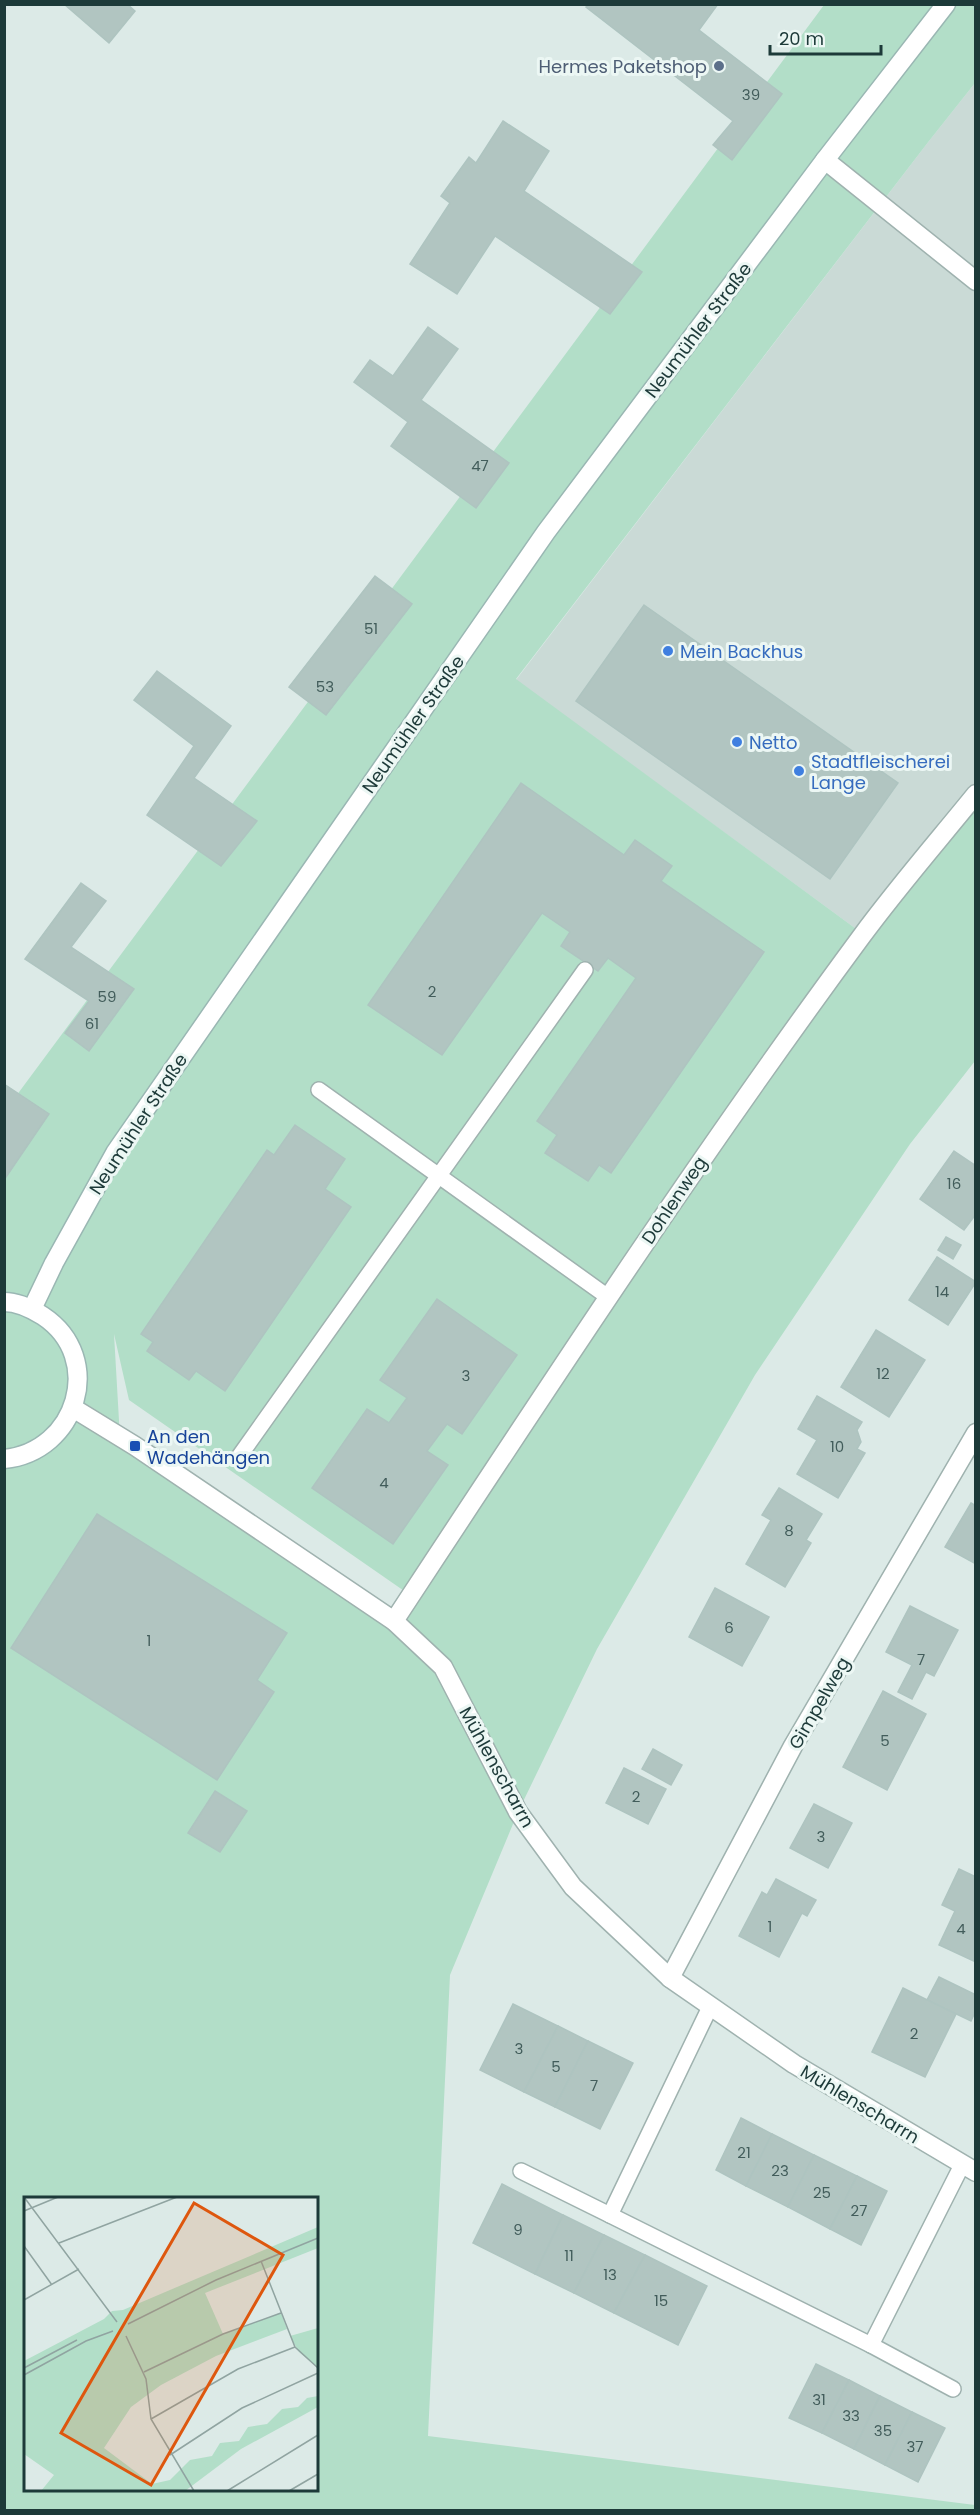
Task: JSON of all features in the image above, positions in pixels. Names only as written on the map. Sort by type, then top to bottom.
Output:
[{"type":"street","name":"Neumühler Straße","points":[[32,1309],[54,1263],[115,1153],[546,532],[825,160],[946,4]]},
{"type":"street","points":[[825,160],[975,280]]},
{"type":"street","name":"Dohlenweg","points":[[393,1620],[729,1119],[863,934],[975,794]]},
{"type":"street","points":[[4,1302],[32,1309],[52,1322],[67,1340],[76,1362],[78,1385],[73,1408],[61,1430],[42,1447],[18,1458],[4,1459]]},
{"type":"street","name":"Mühlenscharrn","points":[[73,1408],[135,1446],[393,1620],[443,1667],[518,1812],[573,1887],[670,1978],[794,2064],[969,2169]]},
{"type":"street","name":"Gimpelweg","points":[[670,1978],[793,1746],[975,1433]]},
{"type":"lane","points":[[238,1458],[585,970]]},
{"type":"lane","points":[[319,1090],[608,1297]]},
{"type":"lane","points":[[610,2215],[710,2007]]},
{"type":"lane","points":[[871,2345],[969,2169]]},
{"type":"lane","points":[[521,2171],[871,2345],[953,2389]]},
{"type":"shaded area","points":[[975,83],[975,794],[863,934],[516,680]]},
{"type":"green space","points":[[824,5],[975,5],[975,83],[516,679],[863,934],[975,794],[975,1061],[910,1144],[755,1375],[597,1649],[518,1812],[450,1975],[428,2436],[975,2505],[975,2510],[5,2510],[5,1111]],"holes":[[[114,1334],[129,1400],[410,1595],[393,1620],[120,1438]]]},
{"type":"building","points":[[64,4],[127,4],[135,11],[109,43]]},
{"type":"building","points":[[588,4],[718,4],[699,30],[782,94],[732,160],[713,145],[733,121],[586,7]]},
{"type":"building","points":[[503,121],[549,151],[524,191],[642,272],[610,314],[495,236],[457,294],[410,264],[450,203],[441,196],[469,157],[476,163]]},
{"type":"building","points":[[428,327],[458,349],[421,400],[509,463],[476,508],[391,446],[408,422],[354,382],[370,360],[393,376]]},
{"type":"building","points":[[375,576],[412,604],[326,715],[289,687]]},
{"type":"building","name":"Netto","points":[[644,605],[898,783],[830,879],[576,701]]},
{"type":"building","points":[[157,671],[231,726],[194,778],[257,821],[221,866],[147,815],[194,746],[134,700]]},
{"type":"building","points":[[521,783],[624,855],[635,840],[672,866],[661,881],[764,952],[611,1173],[599,1165],[588,1181],[545,1153],[557,1135],[537,1121],[636,978],[608,958],[598,971],[561,946],[570,932],[542,913],[442,1055],[368,1005]]},
{"type":"building","points":[[81,883],[106,901],[71,947],[134,989],[89,1051],[65,1033],[89,1001],[25,959]]},
{"type":"building","points":[[4,1084],[49,1114],[4,1180]]},
{"type":"building","points":[[295,1125],[345,1159],[325,1189],[351,1207],[225,1391],[196,1371],[189,1380],[147,1351],[153,1342],[141,1334],[267,1150],[274,1155]]},
{"type":"building","points":[[954,1151],[976,1166],[976,1214],[964,1230],[920,1199]]},
{"type":"building","points":[[946,1237],[961,1245],[953,1259],[938,1250]]},
{"type":"building","points":[[937,1257],[976,1282],[948,1325],[909,1300]]},
{"type":"building","points":[[437,1299],[517,1355],[462,1434],[447,1424],[427,1451],[448,1465],[393,1544],[312,1488],[367,1409],[389,1423],[407,1398],[380,1380]]},
{"type":"building","points":[[876,1330],[925,1360],[889,1417],[841,1387]]},
{"type":"building","points":[[817,1396],[862,1422],[857,1430],[861,1442],[857,1449],[865,1453],[838,1498],[797,1474],[817,1440],[798,1429]]},
{"type":"building","points":[[779,1488],[822,1514],[806,1540],[811,1543],[785,1587],[746,1564],[771,1520],[762,1515]]},
{"type":"building","points":[[971,1503],[976,1506],[976,1564],[945,1547]]},
{"type":"building","points":[[97,1514],[287,1633],[257,1680],[274,1692],[217,1780],[11,1648]]},
{"type":"building","points":[[715,1588],[769,1617],[742,1666],[689,1637]]},
{"type":"building","points":[[910,1606],[958,1630],[934,1676],[926,1672],[912,1699],[898,1692],[912,1665],[886,1652]]},
{"type":"building","points":[[883,1691],[926,1714],[887,1790],[843,1767]]},
{"type":"building","points":[[653,1749],[682,1765],[671,1785],[642,1769]]},
{"type":"building","points":[[624,1768],[666,1789],[648,1824],[606,1803]]},
{"type":"building","points":[[215,1791],[247,1811],[220,1852],[188,1833]]},
{"type":"building","points":[[814,1804],[852,1823],[828,1868],[790,1848]]},
{"type":"building","points":[[959,1869],[976,1877],[976,1962],[939,1945],[955,1911],[942,1905]]},
{"type":"building","points":[[776,1879],[816,1900],[807,1916],[802,1913],[779,1957],[739,1936],[762,1892],[767,1895]]},
{"type":"building","points":[[939,1977],[976,1995],[976,2010],[971,2021],[927,2000]]},
{"type":"building","points":[[903,1988],[956,2014],[925,2077],[872,2052]]},
{"type":"building","points":[[513,2004],[558,2026],[524,2092],[480,2070]]},
{"type":"building","points":[[558,2026],[588,2041],[555,2107],[524,2092]]},
{"type":"building","points":[[588,2041],[633,2063],[600,2129],[555,2107]]},
{"type":"building","points":[[741,2118],[772,2134],[746,2186],[716,2170]]},
{"type":"building","points":[[772,2134],[814,2155],[788,2207],[746,2186]]},
{"type":"building","points":[[814,2155],[857,2176],[830,2229],[788,2207]]},
{"type":"building","points":[[857,2176],[887,2191],[861,2245],[830,2229]]},
{"type":"building","points":[[502,2184],[563,2215],[535,2274],[473,2243]]},
{"type":"building","points":[[563,2215],[604,2235],[574,2293],[535,2274]]},
{"type":"building","points":[[604,2235],[645,2255],[614,2313],[574,2293]]},
{"type":"building","points":[[645,2255],[707,2286],[678,2345],[614,2313]]},
{"type":"building","points":[[816,2364],[849,2380],[822,2433],[789,2418]]},
{"type":"building","points":[[849,2380],[880,2396],[854,2449],[822,2433]]},
{"type":"building","points":[[880,2396],[912,2412],[885,2465],[854,2449]]},
{"type":"building","points":[[912,2412],[945,2428],[918,2482],[885,2465]]},
{"type":"place","name":"Hermes Paketshop","points":[[719,66]]},
{"type":"place","name":"Mein Backhus","points":[[668,651]]},
{"type":"place","name":"Netto","points":[[737,742]]},
{"type":"place","name":"Stadtfleischerei Lange","points":[[799,771]]},
{"type":"place","name":"An den Wadehängen","points":[[135,1446]]}]
